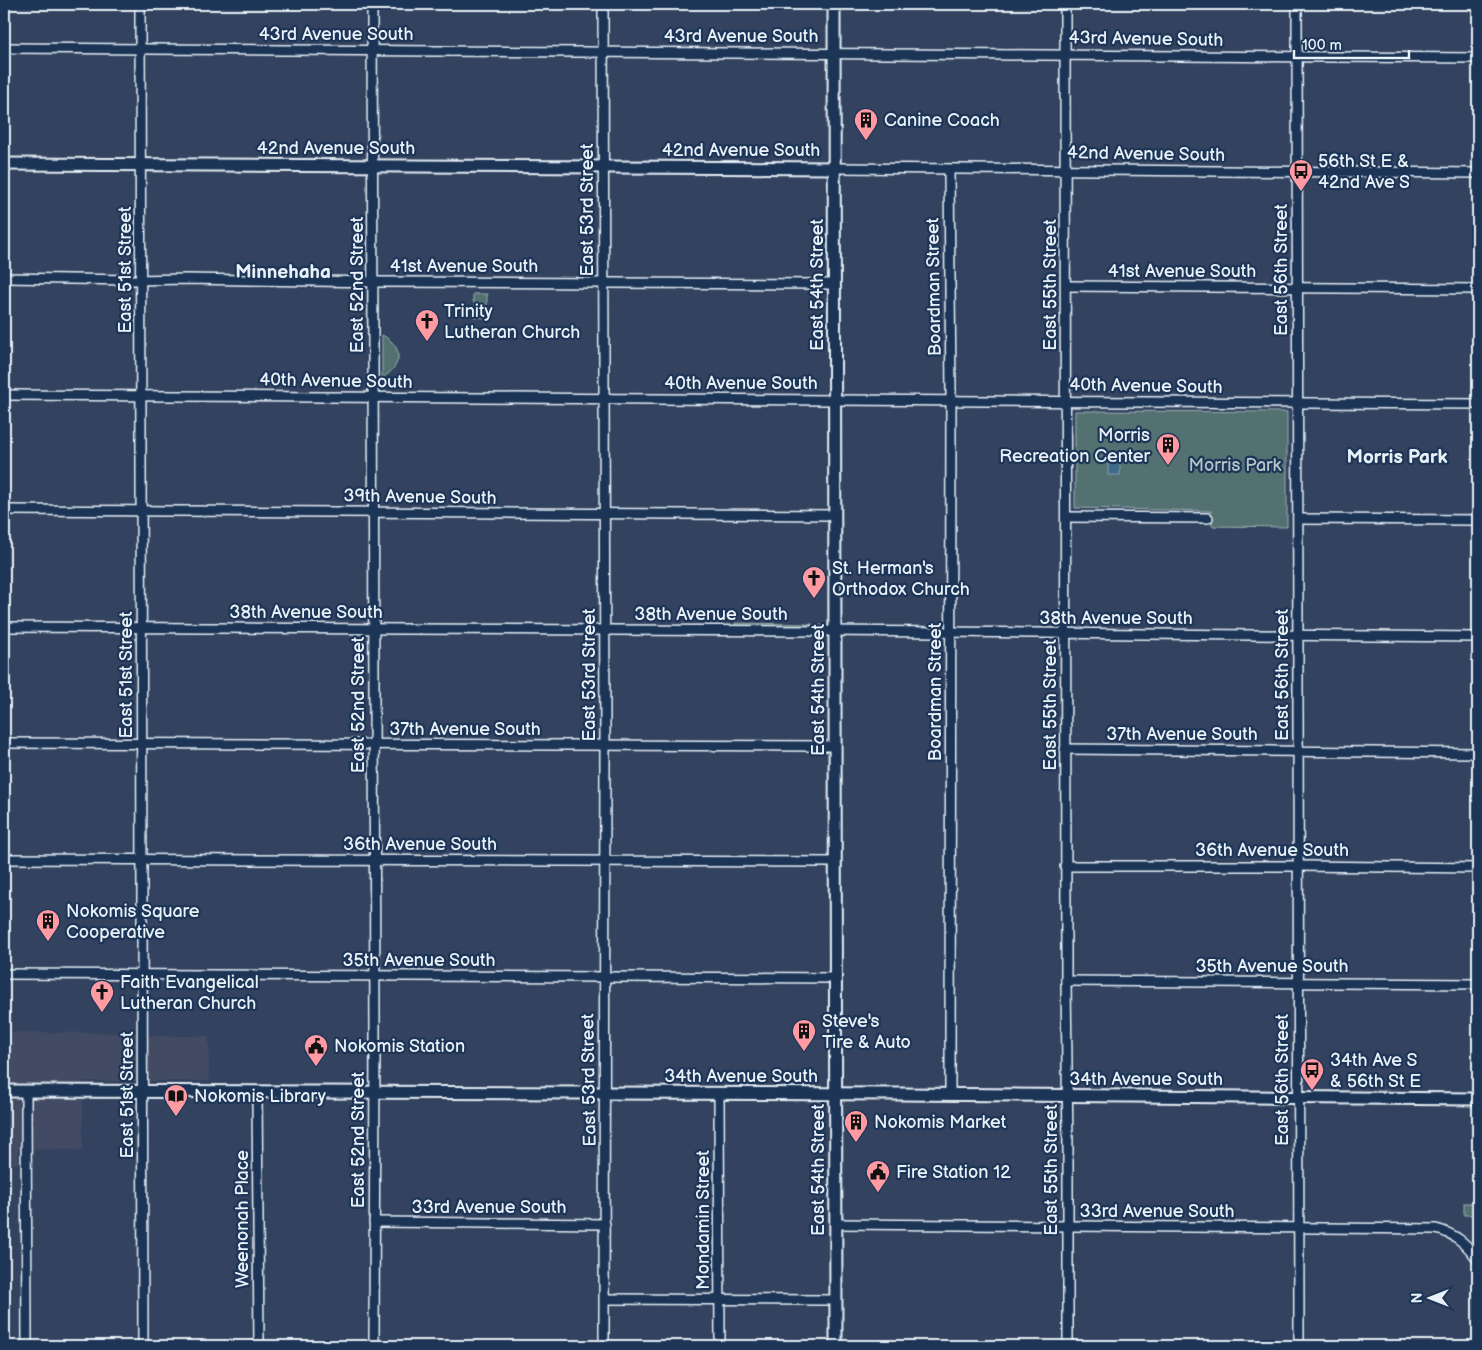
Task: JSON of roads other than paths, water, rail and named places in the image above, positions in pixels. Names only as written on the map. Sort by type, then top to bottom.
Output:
[{"type":"street","name":"East 51st Street","points":[[140,4],[143,1346]]},
{"type":"street","name":"East 52nd Street","points":[[372,4],[374,1346]]},
{"type":"street","name":"East 53rd Street","points":[[603,4],[605,630],[604,1346]]},
{"type":"street","name":"East 54th Street","points":[[834,4],[836,1346]]},
{"type":"street","name":"East 55th Street","points":[[1065,4],[1068,1346]]},
{"type":"street","name":"East 56th Street","points":[[1298,4],[1300,1346]]},
{"type":"street","name":"43rd Avenue South","points":[[4,48],[1478,58]]},
{"type":"street","name":"42nd Avenue South","points":[[4,164],[1478,173]]},
{"type":"street","name":"Boardman Street","points":[[949,170],[951,400],[950,1094]]},
{"type":"street","name":"41st Avenue South","points":[[4,278],[834,284]]},
{"type":"street","name":"41st Avenue South","points":[[1066,286],[1478,289]]},
{"type":"street","name":"40th Avenue South","points":[[4,394],[1478,404]]},
{"type":"street","name":"39th Avenue South","points":[[4,510],[835,515]]},
{"type":"street","points":[[1066,517],[1208,518]]},
{"type":"street","points":[[1298,519],[1478,520]]},
{"type":"street","name":"38th Avenue South","points":[[4,627],[1298,634],[1478,637]]},
{"type":"street","name":"37th Avenue South","points":[[4,743],[835,746]]},
{"type":"street","name":"37th Avenue South","points":[[1066,749],[1478,753]]},
{"type":"street","name":"36th Avenue South","points":[[4,859],[835,862]]},
{"type":"street","name":"36th Avenue South","points":[[1066,866],[1478,868]]},
{"type":"street","name":"35th Avenue South","points":[[4,974],[835,978]]},
{"type":"street","name":"35th Avenue South","points":[[1066,981],[1478,984]]},
{"type":"street","name":"34th Avenue South","points":[[4,1091],[950,1094],[1478,1099]]},
{"type":"street","points":[[26,1092],[27,1346]]},
{"type":"street","name":"Weenonah Place","points":[[257,1092],[259,1346]]},
{"type":"street","name":"Mondamin Street","points":[[719,1094],[720,1346]]},
{"type":"street","name":"33rd Avenue South","points":[[374,1222],[605,1224]]},
{"type":"street","name":"33rd Avenue South","points":[[835,1224],[1436,1229],[1448,1232],[1462,1240],[1478,1260]]},
{"type":"street","points":[[605,1299],[835,1300]]},
{"type":"place","name":"Canine Coach","points":[[866,141]]},
{"type":"place","name":"56th St E & 42nd Ave S","points":[[1301,192]]},
{"type":"place","name":"Trinity Lutheran Church","points":[[427,342]]},
{"type":"place","name":"Morris Recreation Center","points":[[1168,466]]},
{"type":"place","name":"St. Herman's Orthodox Church","points":[[814,599]]},
{"type":"place","name":"Nokomis Square Cooperative","points":[[48,942]]},
{"type":"place","name":"Faith Evangelical Lutheran Church","points":[[102,1013]]},
{"type":"place","name":"Steve's Tire & Auto","points":[[804,1052]]},
{"type":"place","name":"Nokomis Station","points":[[316,1067]]},
{"type":"place","name":"34th Ave S & 56th St E","points":[[1312,1091]]},
{"type":"place","name":"Nokomis Library","points":[[176,1117]]},
{"type":"place","name":"Nokomis Market","points":[[856,1143]]},
{"type":"place","name":"Fire Station 12","points":[[878,1193]]},
{"type":"district","name":"Minnehaha","points":[[283,272]]},
{"type":"district","name":"Morris Park","points":[[1397,457]]}]
